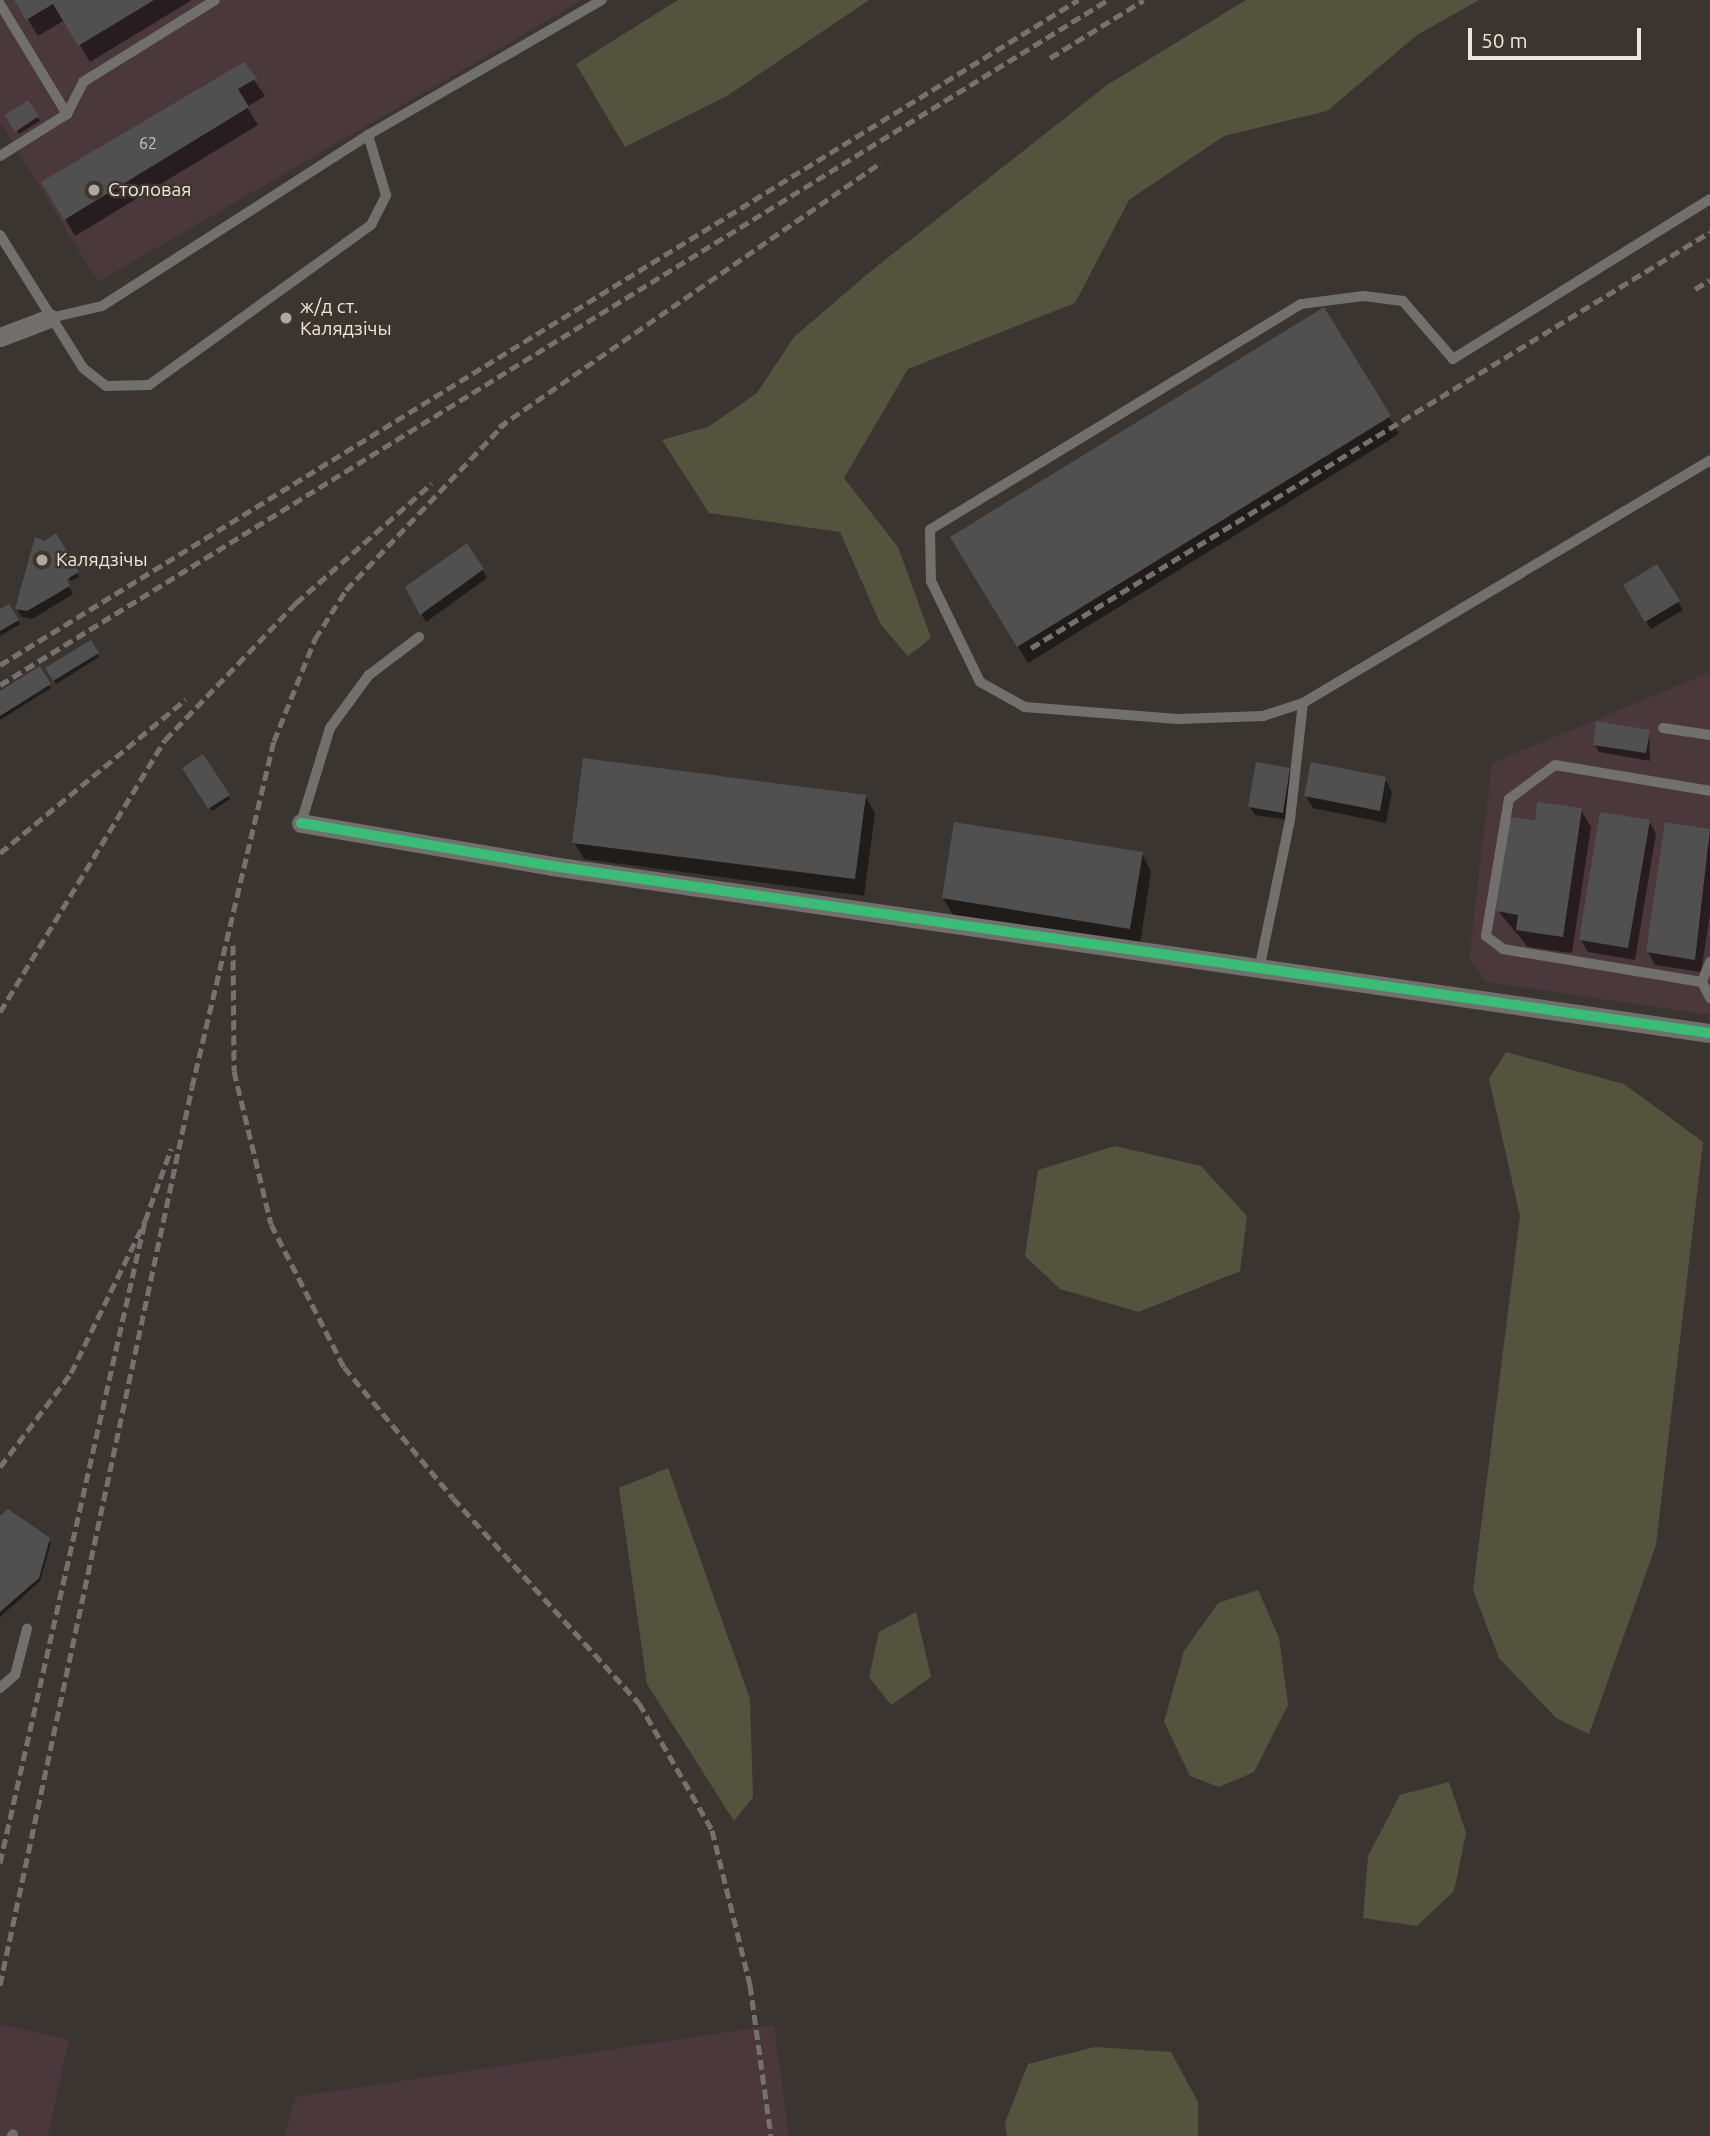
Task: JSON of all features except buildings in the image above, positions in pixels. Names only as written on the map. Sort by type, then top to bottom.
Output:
[{"type":"street","points":[[0,337],[50,318]]},
{"type":"street","points":[[301,823],[552,866],[1260,965],[1710,1033]]},
{"type":"lane","points":[[0,156],[67,114],[83,82],[215,0]]},
{"type":"lane","points":[[50,318],[102,306],[368,135],[602,0]]},
{"type":"lane","points":[[0,4],[67,114]]},
{"type":"lane","points":[[0,236],[71,352],[106,386],[149,385],[371,225],[386,195],[368,135]]},
{"type":"lane","points":[[1710,199],[1452,359],[1403,301],[1363,296],[1301,303],[930,530],[931,581],[963,656],[981,682],[1025,707],[1178,719],[1264,716],[1303,703],[1710,460]]},
{"type":"lane","points":[[301,823],[330,728],[369,675],[419,637]]},
{"type":"lane","points":[[1260,965],[1290,820],[1303,703]]},
{"type":"lane","points":[[1663,728],[1710,735]]},
{"type":"lane","points":[[1702,982],[1503,949],[1486,936],[1509,799],[1555,765],[1710,791]]},
{"type":"lane","points":[[1710,962],[1702,982],[1710,998]]},
{"type":"lane","points":[[0,1688],[15,1675],[27,1629]]},
{"type":"shaded area","points":[[0,0],[583,0],[98,282],[0,122]]},
{"type":"shaded area","points":[[1710,672],[1710,1015],[1486,982],[1469,959],[1492,763]]},
{"type":"shaded area","points":[[0,2024],[69,2040],[48,2136],[0,2136]]},
{"type":"shaded area","points":[[774,2025],[789,2136],[285,2136],[295,2097]]},
{"type":"green space","points":[[678,0],[869,0],[727,96],[625,147],[576,64]]},
{"type":"green space","points":[[1246,0],[1479,0],[1417,35],[1327,111],[1224,136],[1129,200],[1075,303],[908,369],[844,478],[898,547],[931,638],[908,656],[881,625],[840,532],[709,513],[662,440],[708,427],[757,393],[794,337],[871,271],[1107,85]]},
{"type":"green space","points":[[1506,1052],[1624,1084],[1703,1142],[1656,1545],[1589,1734],[1556,1718],[1499,1658],[1473,1590],[1520,1216],[1489,1079]]},
{"type":"green space","points":[[1115,1146],[1201,1166],[1247,1216],[1240,1271],[1139,1312],[1060,1289],[1025,1256],[1038,1170]]},
{"type":"green space","points":[[668,1468],[750,1699],[753,1797],[734,1821],[647,1684],[619,1488]]},
{"type":"green space","points":[[1258,1590],[1279,1638],[1288,1705],[1254,1772],[1219,1787],[1190,1776],[1164,1722],[1184,1651],[1218,1603]]},
{"type":"green space","points":[[916,1612],[931,1677],[891,1705],[869,1677],[879,1632]]},
{"type":"green space","points":[[1449,1782],[1466,1833],[1454,1891],[1417,1926],[1363,1918],[1368,1856],[1400,1795]]},
{"type":"green space","points":[[1095,2047],[1171,2052],[1198,2102],[1198,2136],[1007,2136],[1005,2123],[1028,2064]]},
{"type":"railway","points":[[0,665],[1078,0]]},
{"type":"railway","points":[[0,685],[1108,0]]},
{"type":"railway","points":[[1050,58],[1144,0]]},
{"type":"railway","points":[[499,427],[881,162]]},
{"type":"railway","points":[[1031,648],[1710,232]]},
{"type":"railway","points":[[1695,289],[1710,280]]},
{"type":"railway","points":[[0,1985],[192,1087],[274,741],[315,639],[346,590],[507,421]]},
{"type":"railway","points":[[0,1012],[165,740],[296,603],[432,483]]},
{"type":"railway","points":[[0,853],[186,699]]},
{"type":"railway","points":[[233,945],[234,1071],[271,1224],[344,1367],[453,1498],[639,1703],[712,1830],[750,1985],[771,2136]]},
{"type":"railway","points":[[0,1467],[71,1373],[145,1221],[171,1149]]},
{"type":"railway","points":[[0,1863],[145,1221]]},
{"type":"cycle path","points":[[301,823],[552,866],[1710,1033]]},
{"type":"place","name":"Столовая","points":[[94,190]]},
{"type":"place","name":"ж/д ст. Калядзічы","points":[[286,318]]},
{"type":"place","name":"Калядзічы","points":[[42,560]]}]
